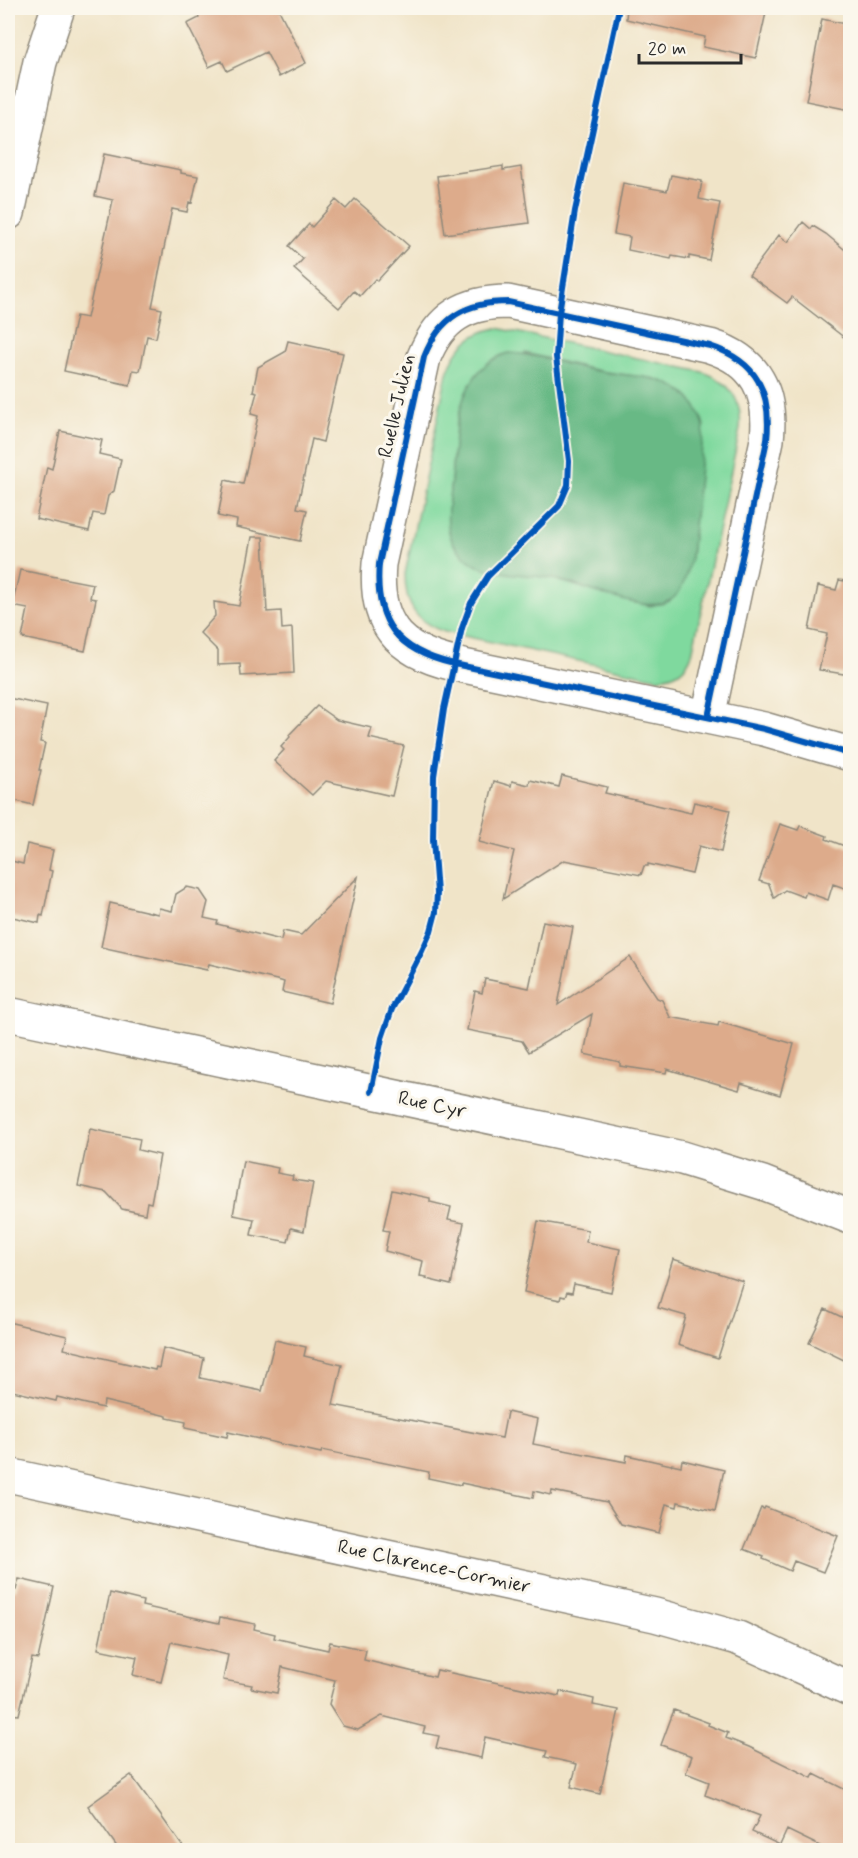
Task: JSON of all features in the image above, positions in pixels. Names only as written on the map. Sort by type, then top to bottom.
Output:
[{"type":"street","points":[[8,213],[40,62],[58,8]]},
{"type":"street","name":"Ruelle Julien","points":[[708,717],[767,440],[768,406],[758,379],[747,366],[724,351],[508,302],[480,304],[455,314],[439,330],[424,357],[379,564],[379,604],[390,628],[411,647],[437,660],[775,732],[850,754]]},
{"type":"street","name":"Rue Cyr","points":[[8,1014],[682,1158],[763,1183],[850,1217]]},
{"type":"street","name":"Rue Clarence-Cormier","points":[[8,1475],[656,1615],[738,1638],[850,1689]]},
{"type":"green space","points":[[497,328],[703,372],[721,381],[733,393],[739,410],[740,429],[692,654],[687,665],[679,672],[657,678],[445,632],[426,623],[414,611],[407,595],[405,574],[447,373],[459,349],[471,338]],"holes":[[[525,353],[599,371],[656,379],[698,477],[691,557],[679,591],[669,601],[651,606],[550,578],[486,568],[455,546],[449,527],[456,426],[462,404]]]},
{"type":"green space","points":[[508,353],[657,380],[680,390],[694,404],[704,426],[691,557],[681,588],[669,601],[644,604],[611,597],[550,578],[482,568],[460,552],[452,541],[449,534],[448,507],[454,445],[461,406],[477,373],[490,361]]},
{"type":"building","points":[[194,8],[278,8],[306,63],[279,77],[266,52],[227,71],[222,61],[209,67],[187,24],[199,18]]},
{"type":"building","points":[[627,8],[767,8],[756,58],[703,47],[705,37],[626,19]]},
{"type":"building","points":[[822,19],[850,25],[850,110],[806,101]]},
{"type":"building","points":[[104,154],[181,170],[181,173],[198,176],[192,203],[189,202],[187,212],[172,209],[152,307],[162,309],[156,338],[147,336],[140,371],[133,370],[130,385],[64,371],[76,316],[87,318],[113,200],[95,196]]},
{"type":"building","points":[[503,166],[503,170],[521,167],[529,223],[445,234],[437,176]]},
{"type":"building","points":[[671,175],[702,181],[699,199],[720,203],[709,260],[689,256],[689,259],[672,256],[671,259],[628,250],[630,237],[614,234],[623,183],[667,191]]},
{"type":"building","points":[[355,199],[409,246],[377,281],[375,279],[360,296],[354,291],[339,308],[294,269],[303,259],[289,246],[309,224],[312,227],[336,200],[346,209]]},
{"type":"building","points":[[803,222],[811,229],[813,226],[826,234],[850,254],[850,342],[792,297],[787,303],[749,275],[779,235],[788,242]]},
{"type":"building","points":[[288,341],[343,353],[323,442],[312,439],[297,508],[307,510],[300,541],[236,527],[237,520],[218,516],[225,480],[243,484],[258,416],[251,414],[257,392],[253,391],[258,367],[285,352]]},
{"type":"building","points":[[60,431],[102,440],[99,454],[121,459],[114,491],[108,496],[104,515],[93,513],[89,531],[36,519],[47,467],[52,469]]},
{"type":"building","points":[[252,537],[263,537],[267,612],[281,611],[282,629],[292,628],[294,673],[241,676],[240,664],[218,665],[218,651],[200,633],[215,616],[214,602],[239,606]]},
{"type":"building","points":[[20,570],[93,584],[90,598],[96,599],[85,651],[22,638],[28,609],[12,606]]},
{"type":"building","points":[[839,580],[850,582],[850,675],[819,670],[827,634],[809,630],[818,586],[836,590]]},
{"type":"building","points":[[8,698],[47,706],[40,742],[45,743],[33,805],[8,799]]},
{"type":"building","points":[[317,706],[337,720],[372,728],[369,738],[404,746],[392,796],[326,781],[312,795],[274,761],[284,750],[281,747],[290,737],[289,735]]},
{"type":"building","points":[[562,776],[607,787],[605,793],[691,813],[694,802],[730,810],[721,852],[699,846],[692,874],[648,864],[644,866],[641,875],[564,860],[503,899],[514,851],[479,842],[494,781],[511,786],[512,781],[529,785],[530,780],[559,787]]},
{"type":"building","points":[[780,824],[798,830],[800,826],[850,848],[850,890],[833,884],[828,900],[806,892],[804,897],[785,890],[774,898],[769,884],[759,881]]},
{"type":"building","points":[[27,844],[53,850],[49,870],[52,871],[43,916],[40,915],[39,923],[8,916],[8,860],[23,864]]},
{"type":"building","points":[[358,877],[330,1003],[282,992],[284,982],[281,981],[209,964],[207,970],[101,947],[110,903],[158,914],[159,908],[172,911],[176,894],[187,887],[200,890],[208,902],[204,918],[218,921],[217,924],[281,940],[283,931],[301,935]]},
{"type":"building","points":[[543,921],[573,927],[558,1005],[630,957],[657,998],[662,1000],[670,1017],[718,1026],[719,1022],[794,1044],[780,1095],[741,1083],[739,1090],[667,1069],[666,1073],[620,1066],[620,1062],[584,1054],[592,1014],[529,1052],[522,1041],[467,1030],[475,991],[482,993],[485,979],[529,988]]},
{"type":"building","points":[[90,1129],[140,1139],[138,1150],[160,1155],[151,1203],[147,1202],[145,1214],[122,1209],[106,1192],[78,1186]]},
{"type":"building","points":[[243,1161],[278,1168],[277,1173],[293,1176],[292,1180],[313,1183],[304,1231],[291,1228],[288,1242],[251,1235],[254,1219],[233,1215]]},
{"type":"building","points":[[392,1190],[430,1198],[430,1202],[451,1207],[448,1220],[464,1223],[451,1285],[420,1276],[423,1261],[385,1251],[389,1231],[383,1230]]},
{"type":"building","points":[[538,1221],[588,1230],[586,1242],[620,1249],[611,1292],[574,1284],[572,1293],[567,1292],[565,1297],[561,1296],[560,1300],[524,1292]]},
{"type":"building","points":[[673,1259],[743,1281],[718,1358],[678,1345],[686,1316],[658,1308]]},
{"type":"building","points":[[825,1309],[850,1321],[850,1363],[809,1343]]},
{"type":"building","points":[[8,1322],[67,1336],[64,1349],[155,1370],[156,1367],[159,1368],[163,1348],[204,1358],[200,1378],[262,1391],[275,1340],[306,1347],[304,1356],[342,1365],[333,1405],[502,1438],[507,1412],[538,1419],[533,1444],[626,1462],[627,1455],[681,1466],[682,1460],[724,1470],[715,1511],[678,1502],[677,1507],[666,1504],[659,1533],[621,1524],[607,1502],[552,1491],[551,1495],[534,1491],[533,1498],[461,1483],[461,1485],[428,1478],[429,1472],[322,1450],[321,1453],[228,1432],[227,1437],[185,1428],[186,1422],[104,1401],[103,1408],[57,1397],[56,1401],[8,1390]]},
{"type":"building","points":[[765,1507],[838,1536],[823,1572],[794,1561],[790,1571],[744,1549],[761,1508]]},
{"type":"building","points":[[19,1579],[54,1587],[38,1659],[32,1658],[19,1715],[8,1714],[8,1589],[16,1590]]},
{"type":"building","points":[[110,1593],[143,1601],[142,1606],[219,1623],[220,1617],[255,1624],[254,1629],[275,1634],[274,1638],[328,1650],[330,1642],[366,1650],[364,1660],[435,1677],[437,1670],[559,1696],[560,1691],[594,1699],[593,1705],[619,1710],[600,1794],[571,1787],[577,1764],[545,1757],[547,1751],[485,1737],[481,1758],[436,1748],[439,1736],[423,1733],[425,1727],[382,1716],[358,1730],[343,1726],[329,1704],[335,1680],[282,1667],[277,1693],[251,1688],[252,1685],[223,1680],[228,1655],[171,1642],[161,1682],[133,1675],[137,1657],[98,1649]]},
{"type":"building","points":[[674,1710],[728,1733],[726,1738],[812,1778],[814,1774],[850,1792],[850,1838],[845,1851],[830,1851],[787,1830],[780,1845],[752,1832],[760,1816],[705,1795],[709,1782],[686,1773],[692,1756],[661,1745]]},
{"type":"building","points":[[131,1775],[186,1851],[120,1851],[88,1806]]},
{"type":"cycle path","points":[[371,1092],[382,1038],[392,1009],[422,951],[436,912],[433,840],[434,776],[444,709],[462,628],[471,603],[488,576],[559,506],[568,485],[569,461],[556,357],[559,313],[575,211],[619,8]]},
{"type":"cycle path","points":[[708,717],[767,440],[767,407],[758,381],[739,360],[710,346],[508,302],[479,305],[456,314],[438,332],[424,357],[379,564],[378,584],[381,602],[393,631],[418,651],[454,664],[764,729],[850,754]]}]
